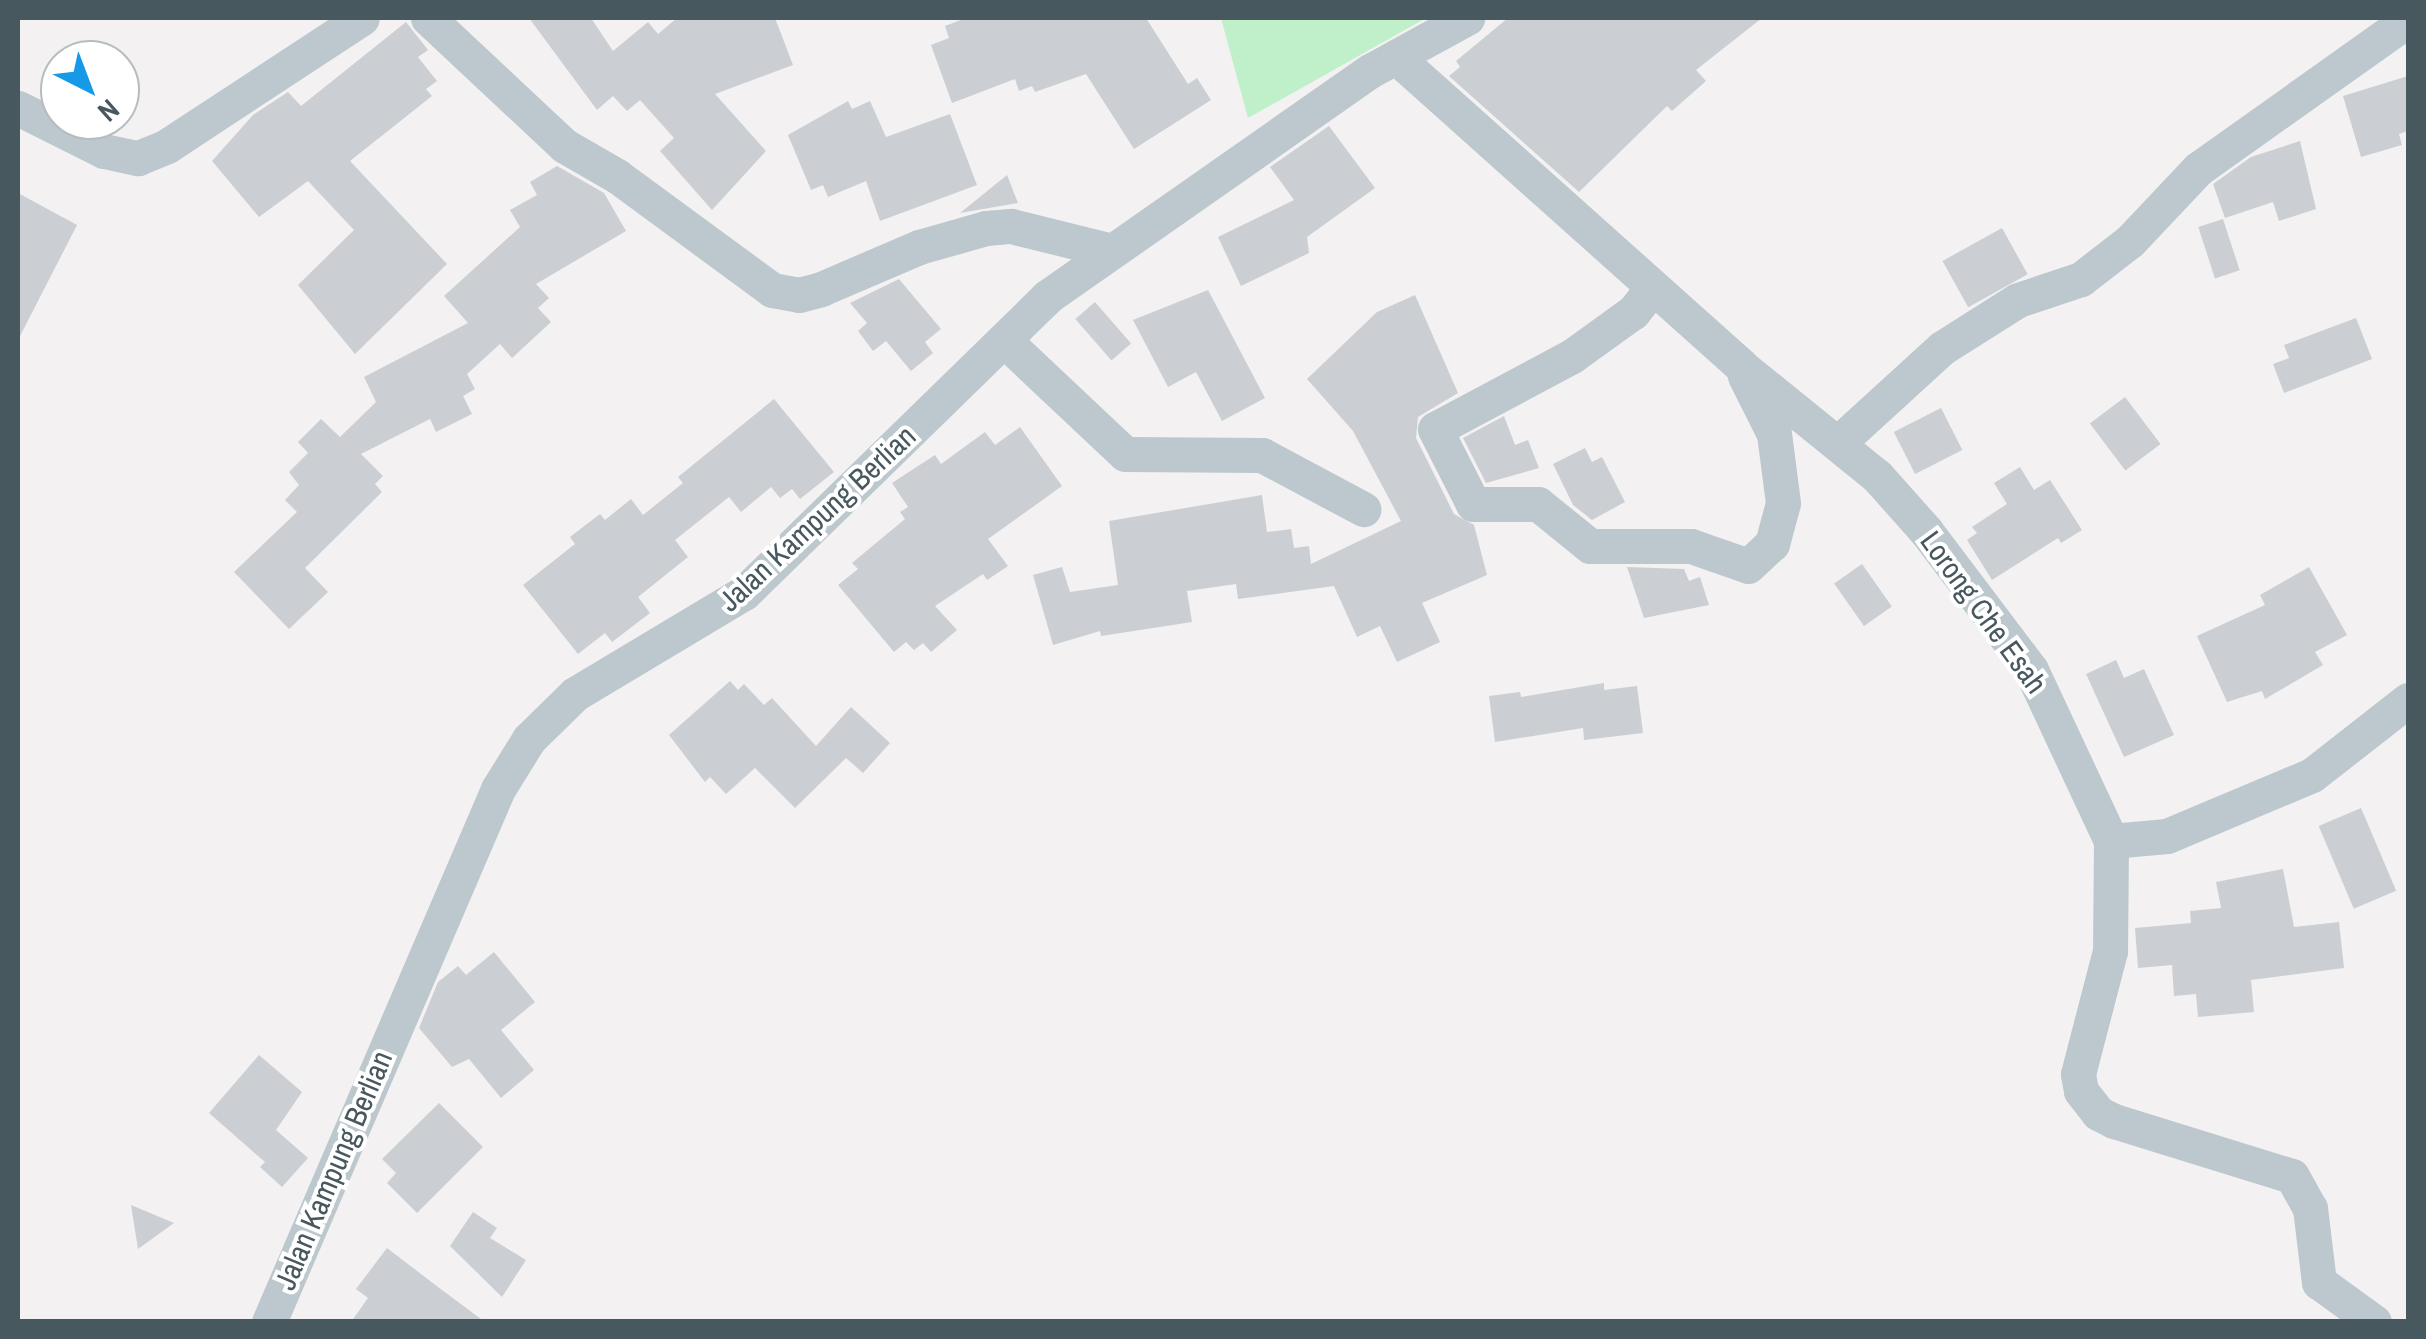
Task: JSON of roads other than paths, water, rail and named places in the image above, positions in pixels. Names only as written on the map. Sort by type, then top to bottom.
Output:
[{"type":"street","points":[[18,108],[104,151],[138,158],[167,146],[362,18]]},
{"type":"street","points":[[428,18],[565,146],[617,176],[772,290],[799,295],[821,289],[882,261],[986,228],[1010,226],[1112,251]]},
{"type":"street","name":"Jalan Kampung Berlian","points":[[269,1322],[491,806],[529,739],[576,694],[744,593],[1047,297],[1396,57],[1466,18]]},
{"type":"street","points":[[1838,443],[1942,348],[2018,300],[2081,279],[2130,241],[2198,169],[2408,20]]},
{"type":"street","name":"Lorong Che Esah","points":[[1396,57],[1740,366],[1838,443],[1926,531],[2031,670],[2110,840],[2110,951],[2078,1074],[2081,1091],[2098,1114],[2114,1121],[2292,1176],[2310,1208],[2318,1282],[2374,1322]]},
{"type":"street","points":[[1652,288],[1633,312],[1572,356],[1434,429],[1473,504],[1538,504],[1590,546],[1691,546],[1748,566],[1772,544],[1783,503],[1774,434],[1740,366]]},
{"type":"street","points":[[1004,340],[1125,454],[1262,455],[1363,508]]},
{"type":"street","points":[[2110,840],[2167,836],[2312,775],[2408,700]]}]
